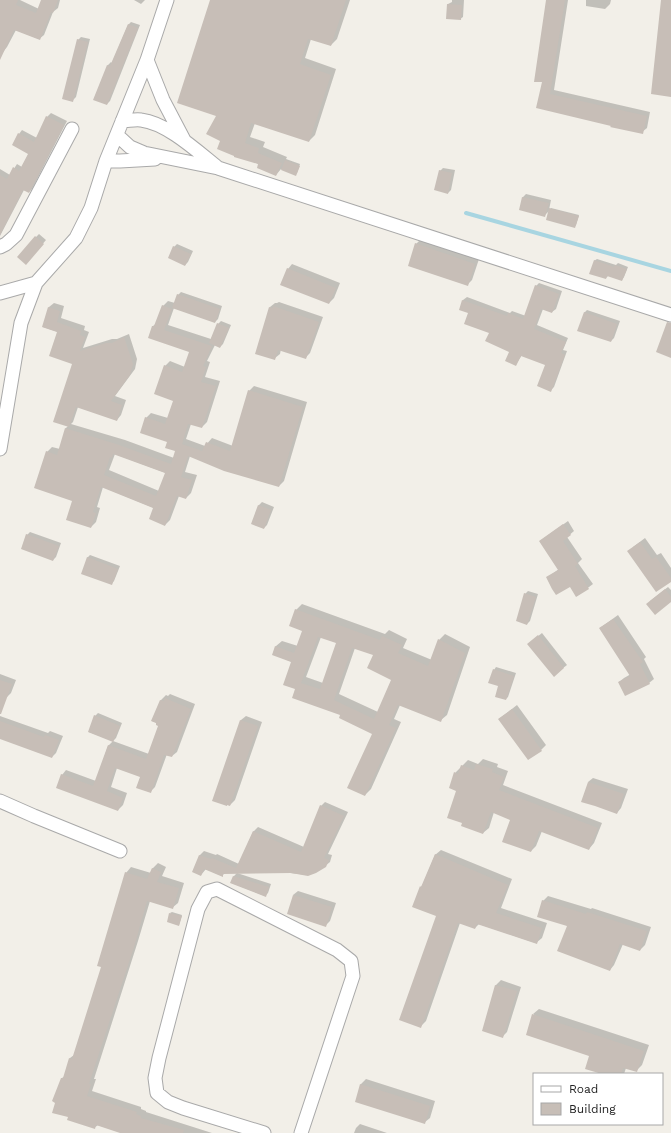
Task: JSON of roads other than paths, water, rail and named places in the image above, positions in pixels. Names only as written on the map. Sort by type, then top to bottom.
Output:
[{"type":"street","points":[[0,449],[21,323],[36,283],[76,238],[91,208],[106,161],[147,60],[167,0]]},
{"type":"street","points":[[147,60],[163,100],[184,140]]},
{"type":"street","points":[[122,121],[141,120],[169,131],[184,140],[218,168]]},
{"type":"street","points":[[0,247],[16,235],[72,129]]},
{"type":"street","points":[[116,135],[130,147],[144,153],[218,168],[671,315]]},
{"type":"street","points":[[106,161],[168,158]]},
{"type":"street","points":[[0,293],[36,283]]},
{"type":"street","points":[[0,800],[34,816],[120,851]]},
{"type":"street","points":[[264,1133],[183,1108],[168,1102],[157,1093],[155,1078],[159,1058],[198,909],[207,892],[217,889],[337,950],[351,961],[353,976],[301,1133]]},
{"type":"waterway","points":[[466,213],[671,271]]}]
